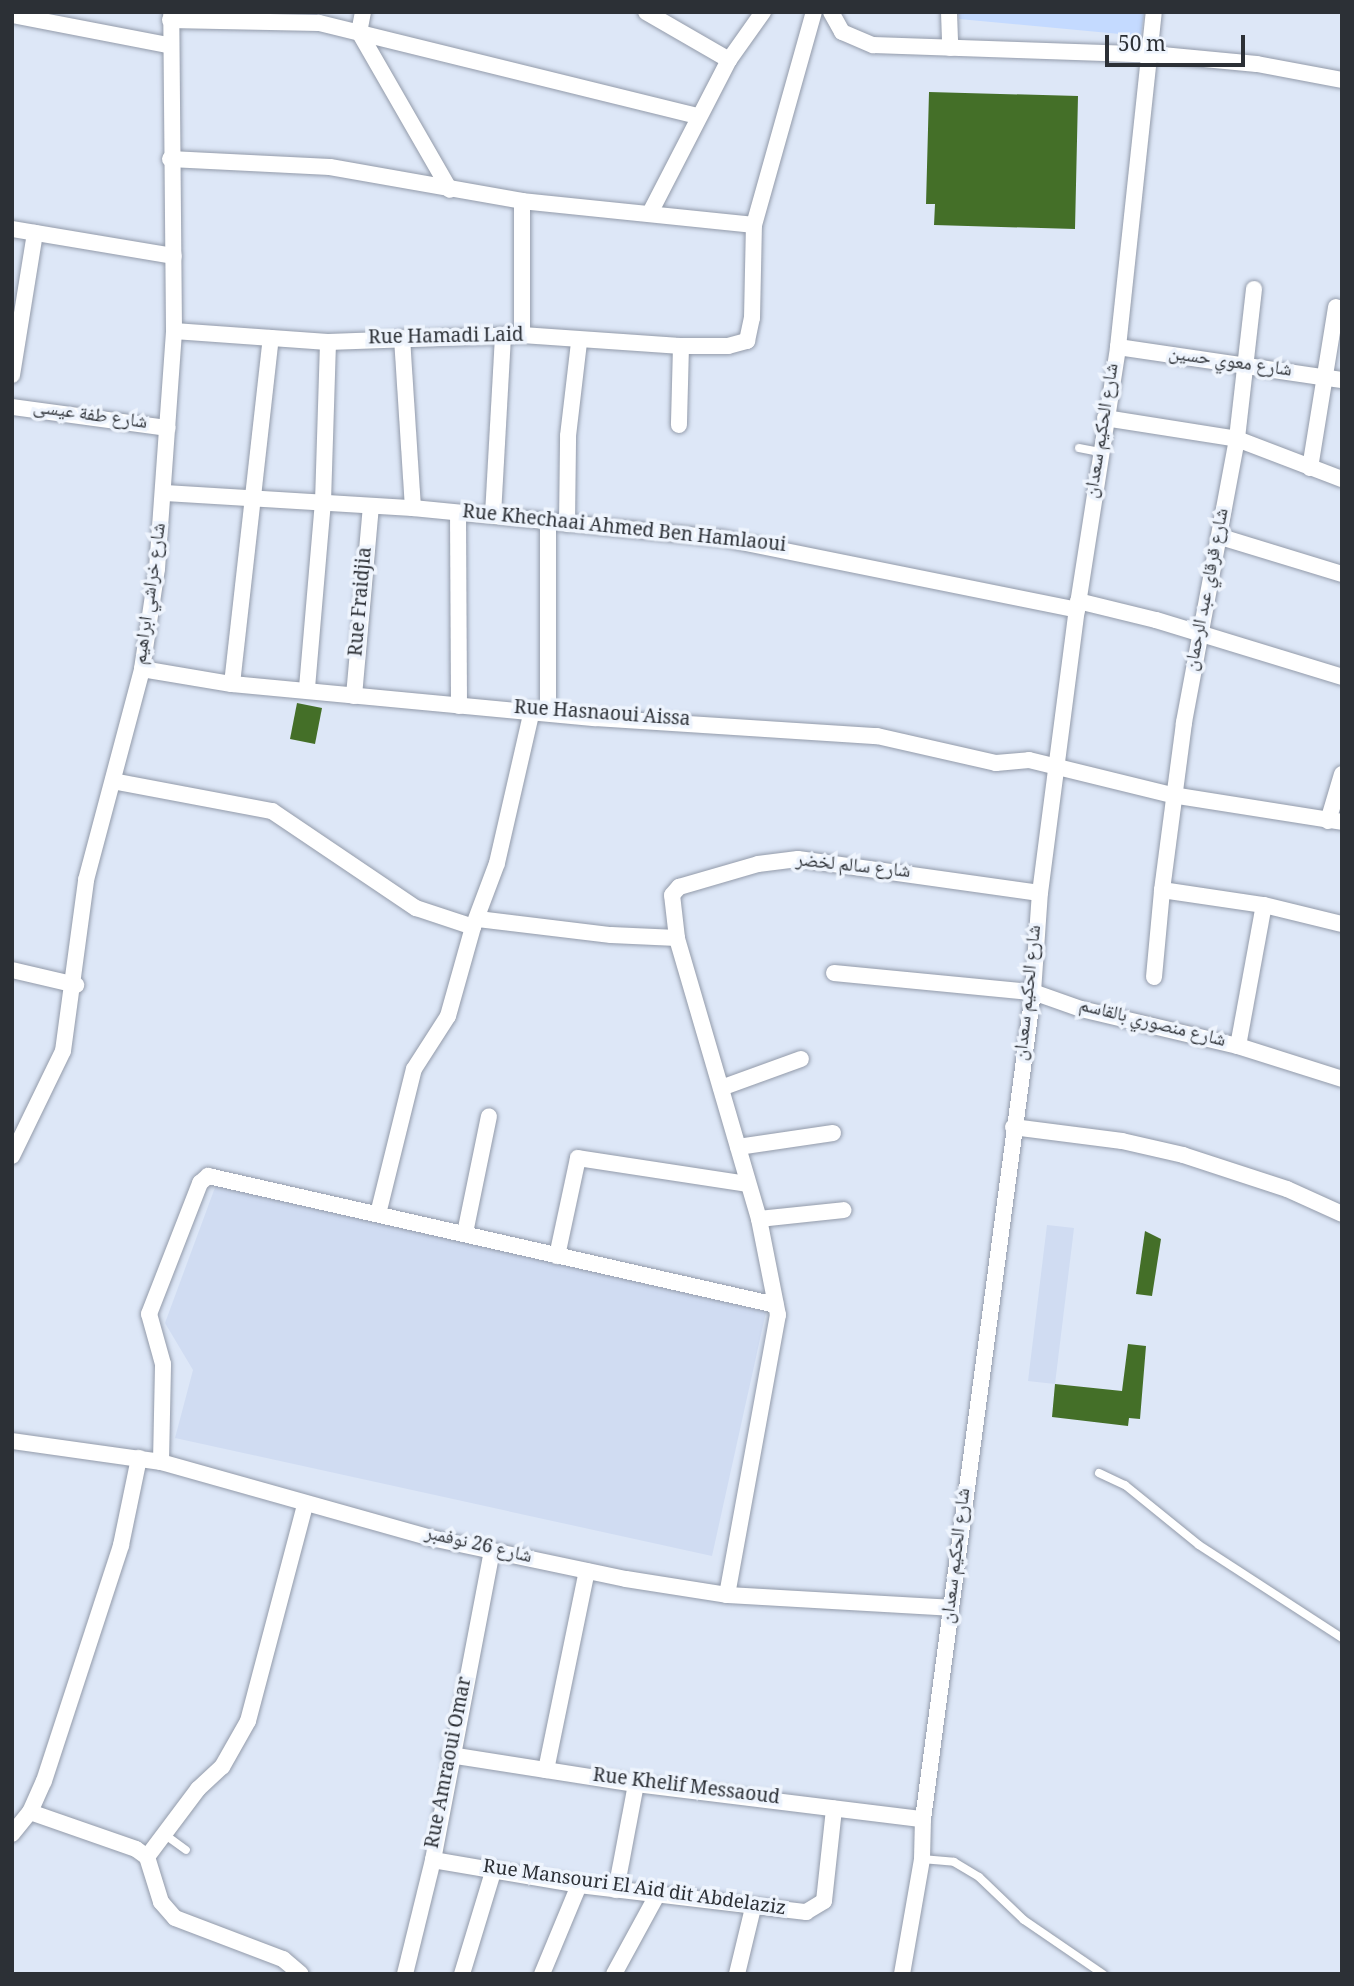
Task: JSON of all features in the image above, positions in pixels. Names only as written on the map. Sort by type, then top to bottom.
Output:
[{"type":"street","points":[[363,12],[359,32],[450,190]]},
{"type":"street","points":[[646,12],[729,60]]},
{"type":"street","points":[[650,211],[729,60],[763,12]]},
{"type":"street","points":[[170,159],[330,167],[522,201],[650,211],[754,225],[814,12]]},
{"type":"street","points":[[831,12],[842,32],[873,45],[1148,54],[1258,64],[1342,80]]},
{"type":"street","points":[[949,12],[950,48]]},
{"type":"street","name":"شارع الحكيم سعدان","points":[[902,1974],[922,1859],[923,1819],[1013,1127],[1034,992],[1040,893],[1059,768],[1078,606],[1118,347],[1154,12]]},
{"type":"street","points":[[12,15],[169,45]]},
{"type":"street","points":[[171,16],[320,18],[359,32],[699,116]]},
{"type":"street","name":"شارع خراشي ابراهيم","points":[[12,1156],[64,1051],[76,985],[86,880],[142,669],[165,493],[174,331],[170,159],[171,16]]},
{"type":"street","points":[[522,201],[522,335]]},
{"type":"street","name":"Rue Hamadi Laid","points":[[174,331],[328,342],[402,338],[503,338],[522,335],[579,342],[728,346],[747,341],[752,318],[754,225]]},
{"type":"street","points":[[12,229],[174,256]]},
{"type":"street","points":[[12,375],[35,233]]},
{"type":"street","name":"شارع قرقاي عبد الرحمان","points":[[1154,977],[1172,795],[1237,439],[1254,289]]},
{"type":"street","points":[[1310,468],[1334,379],[1336,307]]},
{"type":"street","points":[[232,684],[271,338]]},
{"type":"street","points":[[402,338],[413,508]]},
{"type":"street","points":[[493,515],[503,338]]},
{"type":"street","points":[[307,688],[323,502],[328,342]]},
{"type":"street","points":[[567,524],[568,436],[579,342]]},
{"type":"street","points":[[679,425],[681,346]]},
{"type":"street","name":"شارع معوي حسين","points":[[1118,347],[1244,363],[1334,379]]},
{"type":"street","name":"شارع طفة عيسى","points":[[12,407],[168,428]]},
{"type":"street","points":[[1105,418],[1237,439],[1342,479]]},
{"type":"street","name":"Rue Khechaai Ahmed Ben Hamlaoui","points":[[165,493],[413,508],[493,515],[548,524],[721,538],[1078,606],[1201,633],[1342,677]]},
{"type":"street","name":"Rue Fraidjia","points":[[354,696],[371,507]]},
{"type":"street","points":[[458,513],[459,706]]},
{"type":"street","points":[[378,1214],[414,1069],[448,1016],[540,710],[548,524]]},
{"type":"street","points":[[1221,537],[1342,574]]},
{"type":"street","name":"Rue Hasnaoui Aissa","points":[[142,669],[232,684],[307,688],[329,697],[354,696],[877,736],[996,763],[1029,760],[1172,795],[1335,822]]},
{"type":"street","points":[[1335,822],[1342,774]]},
{"type":"street","points":[[113,781],[272,811],[416,908],[475,923],[677,938],[758,1219],[776,1305],[777,1333],[727,1595]]},
{"type":"street","name":"شارع سالم لخضر","points":[[677,938],[672,894],[679,887],[758,864],[798,859],[1040,893]]},
{"type":"street","points":[[1161,890],[1264,905],[1342,924]]},
{"type":"street","points":[[1238,1046],[1264,905]]},
{"type":"street","points":[[12,970],[76,985]]},
{"type":"street","name":"شارع منصوري بالقاسم","points":[[834,973],[1034,992],[1081,1009],[1238,1046],[1342,1079]]},
{"type":"street","points":[[721,1088],[801,1059]]},
{"type":"street","points":[[465,1233],[489,1116]]},
{"type":"street","points":[[1013,1127],[1122,1140],[1182,1154],[1276,1185],[1342,1214]]},
{"type":"street","points":[[738,1147],[833,1133]]},
{"type":"street","points":[[557,1256],[578,1158],[747,1184]]},
{"type":"street","points":[[161,1462],[163,1364],[149,1314],[203,1178],[214,1174],[776,1305]]},
{"type":"street","points":[[758,1219],[844,1209]]},
{"type":"street","name":"شارع 26 نوفمبر","points":[[12,1441],[161,1462],[305,1505],[492,1551],[587,1571],[727,1595],[951,1608]]},
{"type":"street","points":[[12,1834],[30,1812],[121,1545],[139,1458]]},
{"type":"street","points":[[147,1857],[198,1789],[222,1767],[248,1721],[305,1505]]},
{"type":"street","name":"Rue Amraoui Omar","points":[[404,1974],[433,1860],[450,1755],[492,1551]]},
{"type":"street","points":[[546,1770],[587,1571]]},
{"type":"street","name":"Rue Khelif Messaoud","points":[[450,1755],[636,1784],[923,1819]]},
{"type":"street","points":[[615,1890],[636,1784]]},
{"type":"street","name":"Rue Mansouri El Aid dit Abdelaziz","points":[[433,1860],[579,1885],[753,1908],[806,1912],[821,1907],[826,1894],[834,1809]]},
{"type":"street","points":[[30,1812],[72,1824],[147,1857],[161,1902],[175,1918],[283,1959],[301,1974]]},
{"type":"street","points":[[462,1974],[493,1872]]},
{"type":"street","points":[[542,1974],[579,1885]]},
{"type":"street","points":[[614,1974],[656,1895]]},
{"type":"street","points":[[737,1974],[753,1908]]},
{"type":"lane","points":[[1079,448],[1100,452]]},
{"type":"lane","points":[[1099,1473],[1125,1485],[1199,1545],[1342,1638]]},
{"type":"lane","points":[[164,1834],[186,1850]]},
{"type":"lane","points":[[922,1859],[954,1862],[979,1877],[1024,1920],[1103,1974]]},
{"type":"shaded area","points":[[959,12],[1144,12],[1141,36],[959,19]]},
{"type":"shaded area","points":[[217,1182],[766,1312],[712,1556],[175,1438],[193,1370],[165,1323]]},
{"type":"shaded area","points":[[1047,1225],[1074,1228],[1055,1384],[1028,1381]]},
{"type":"building","points":[[929,92],[1078,96],[1075,229],[934,225],[935,204],[926,204]]},
{"type":"building","points":[[297,703],[322,708],[315,744],[290,739]]},
{"type":"building","points":[[1145,1231],[1161,1239],[1152,1296],[1136,1294]]},
{"type":"building","points":[[1128,1344],[1146,1346],[1140,1419],[1129,1418],[1128,1426],[1052,1417],[1055,1384],[1122,1391]]}]
